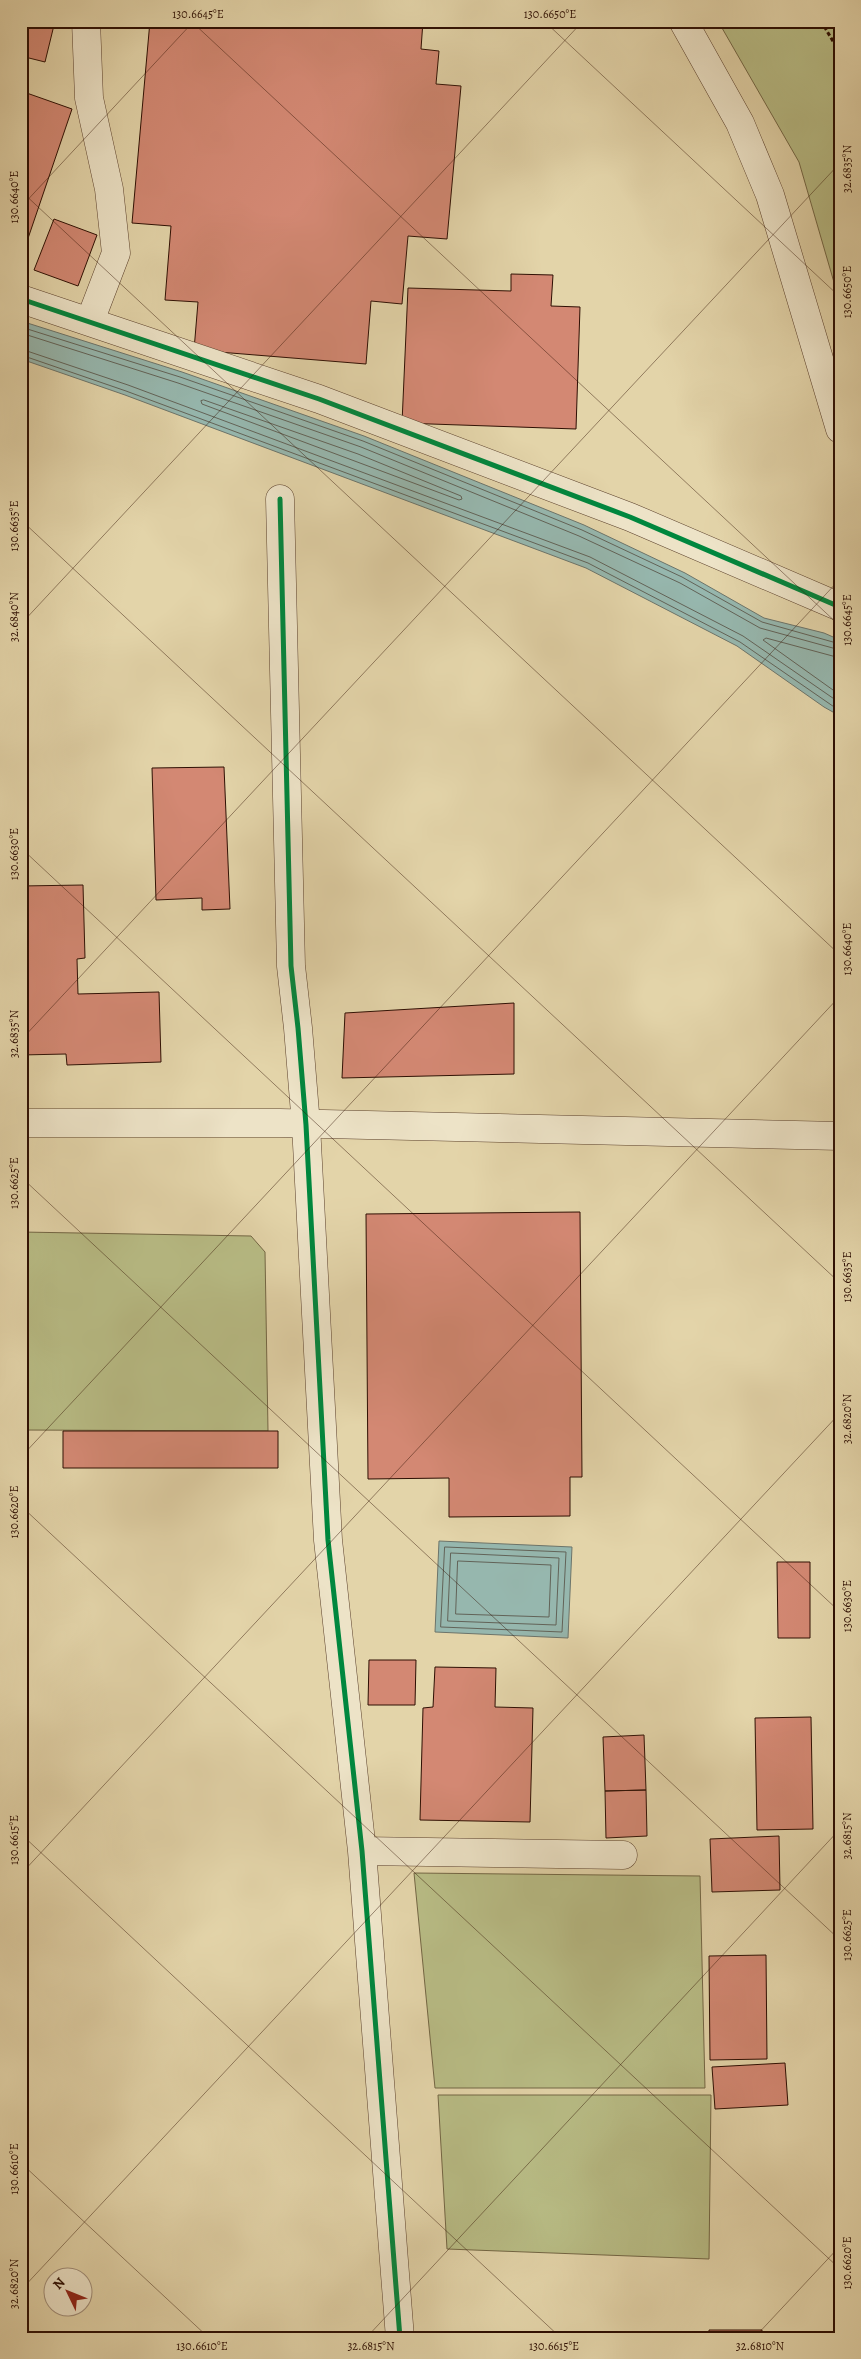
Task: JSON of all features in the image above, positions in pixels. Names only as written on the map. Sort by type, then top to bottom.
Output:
[{"type":"street","points":[[86,21],[89,98],[109,189],[116,253],[90,321]]},
{"type":"street","points":[[684,21],[740,123],[770,195],[840,429]]},
{"type":"street","points":[[21,298],[319,399],[621,513],[840,607]]},
{"type":"street","points":[[280,499],[291,966],[306,1125],[328,1540],[362,1851],[400,2338]]},
{"type":"street","points":[[21,1123],[306,1125],[840,1136]]},
{"type":"street","points":[[362,1851],[623,1856]]},
{"type":"path","points":[[821,21],[840,53]]},
{"type":"green space","points":[[718,21],[840,21],[840,303],[799,162]]},
{"type":"green space","points":[[21,1232],[251,1236],[265,1252],[268,1431],[21,1430]]},
{"type":"green space","points":[[414,1873],[700,1876],[705,2088],[435,2088]]},
{"type":"green space","points":[[438,2095],[711,2095],[709,2259],[447,2249]]},
{"type":"water","points":[[21,321],[182,372],[364,436],[584,525],[685,573],[764,618],[824,633],[840,640],[840,716],[824,707],[737,646],[586,568],[125,395],[21,359]]},
{"type":"water","points":[[439,1541],[572,1547],[568,1638],[435,1632]]},
{"type":"building","points":[[21,21],[55,21],[45,62],[21,56]]},
{"type":"building","points":[[150,21],[423,21],[421,49],[439,51],[436,84],[461,86],[447,239],[408,236],[402,304],[371,301],[366,364],[194,350],[198,302],[165,300],[171,226],[132,223]]},
{"type":"building","points":[[21,91],[72,109],[21,259]]},
{"type":"building","points":[[54,219],[97,235],[78,286],[34,270]]},
{"type":"building","points":[[511,274],[553,275],[551,306],[580,307],[576,429],[402,423],[408,288],[511,291]]},
{"type":"building","points":[[224,767],[230,909],[202,910],[202,898],[156,900],[152,768]]},
{"type":"building","points":[[83,885],[85,958],[77,959],[78,994],[159,992],[161,1062],[67,1065],[66,1054],[21,1055],[21,886]]},
{"type":"building","points":[[514,1003],[514,1074],[342,1078],[345,1013]]},
{"type":"building","points":[[580,1212],[582,1477],[570,1477],[570,1516],[449,1517],[449,1478],[368,1479],[366,1214]]},
{"type":"building","points":[[63,1431],[278,1431],[278,1468],[63,1468]]},
{"type":"building","points":[[777,1562],[810,1562],[810,1638],[778,1638]]},
{"type":"building","points":[[369,1660],[416,1660],[415,1705],[368,1705]]},
{"type":"building","points":[[435,1667],[496,1668],[495,1707],[533,1708],[530,1822],[420,1820],[423,1708],[433,1707]]},
{"type":"building","points":[[811,1717],[813,1829],[757,1830],[755,1718]]},
{"type":"building","points":[[644,1735],[646,1790],[605,1791],[603,1737]]},
{"type":"building","points":[[646,1790],[647,1836],[606,1838],[605,1791]]},
{"type":"building","points":[[779,1836],[780,1890],[712,1892],[710,1839]]},
{"type":"building","points":[[766,1955],[767,2059],[710,2060],[709,1956]]},
{"type":"building","points":[[785,2063],[788,2105],[715,2109],[712,2067]]},
{"type":"building","points":[[709,2330],[762,2330],[762,2338],[709,2338]]},
{"type":"cycle path","points":[[21,299],[319,399],[630,517],[840,607]]},
{"type":"cycle path","points":[[280,499],[291,966],[306,1125],[328,1540],[362,1851],[400,2338]]}]
